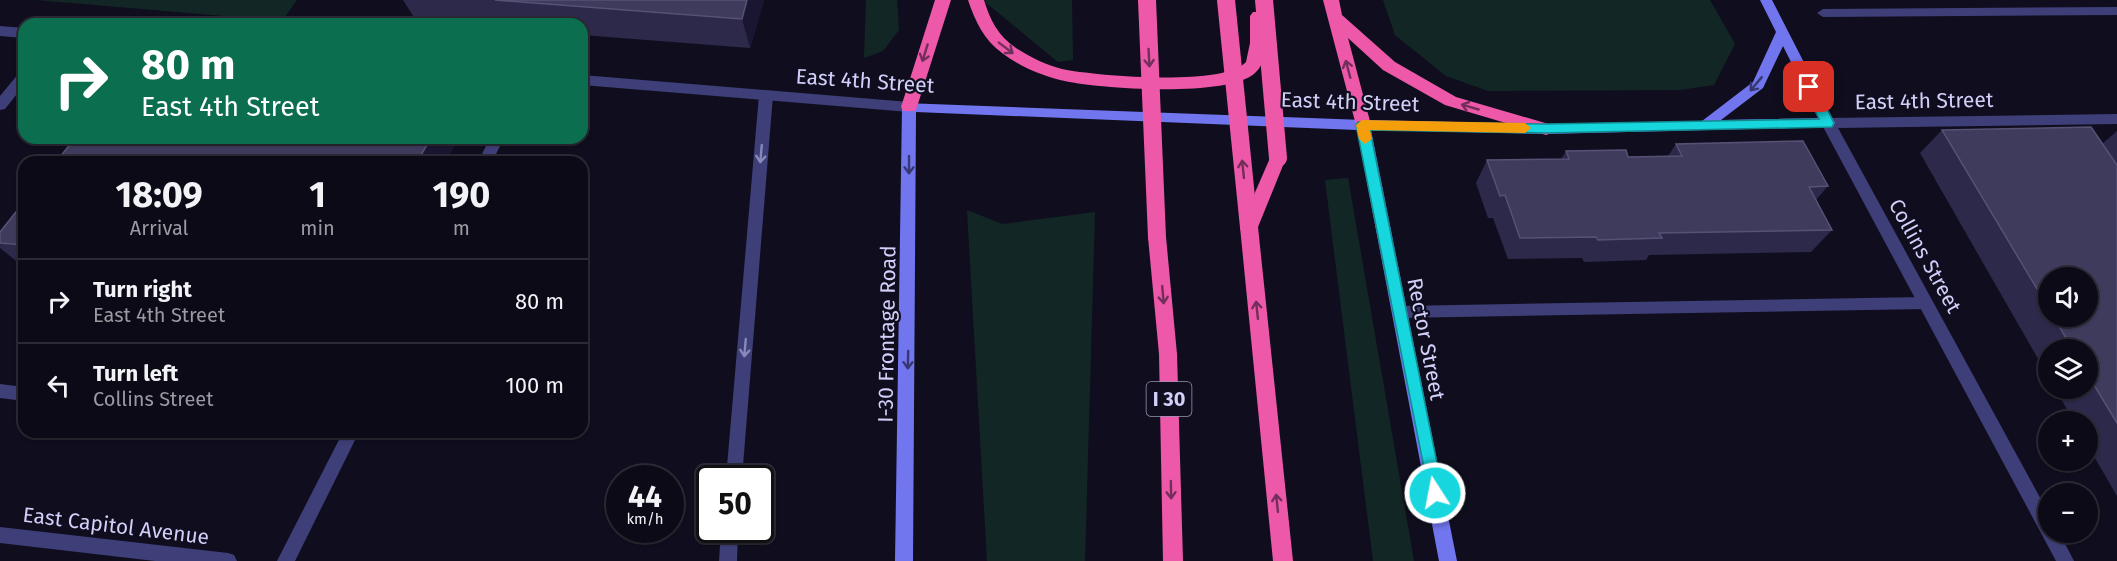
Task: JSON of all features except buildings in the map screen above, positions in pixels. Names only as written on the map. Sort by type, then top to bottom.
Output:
[{"type":"highway","points":[[909,107],[943,0]]},
{"type":"highway","points":[[975,0],[984,27],[1002,46],[1017,56],[1062,75],[1107,81],[1173,82],[1223,80],[1241,76],[1251,68],[1258,46],[1258,0]]},
{"type":"highway","name":"I 30","points":[[1147,0],[1157,237],[1168,354],[1173,561]]},
{"type":"highway","points":[[1226,0],[1283,561]]},
{"type":"highway","points":[[1249,227],[1278,158],[1264,0]]},
{"type":"highway","points":[[1333,8],[1362,125]]},
{"type":"highway","points":[[1333,8],[1389,66],[1451,101],[1546,129]]},
{"type":"main road","name":"Collins Street","points":[[1766,0],[1828,123]]},
{"type":"main road","points":[[1704,126],[1758,86],[1782,33]]},
{"type":"main road","name":"East 4th Street","points":[[909,107],[1362,125],[1546,129],[1828,123]]},
{"type":"main road","name":"I-30 Frontage Road","points":[[904,561],[909,107]]},
{"type":"main road","name":"Rector Street","points":[[1362,125],[1448,561]]},
{"type":"street","points":[[1823,13],[2117,10]]},
{"type":"street","points":[[0,31],[18,32]]},
{"type":"street","name":"East 4th Street","points":[[588,80],[909,107]]},
{"type":"street","points":[[0,105],[18,83]]},
{"type":"street","points":[[736,465],[765,95]]},
{"type":"street","name":"East 4th Street","points":[[1828,123],[2117,119]]},
{"type":"street","name":"Collins Street","points":[[1828,123],[2038,510]]},
{"type":"street","points":[[1400,312],[1925,303]]},
{"type":"street","points":[[0,391],[18,393]]},
{"type":"street","points":[[286,561],[348,438]]},
{"type":"street","name":"East Capitol Avenue","points":[[0,535],[228,561]]},
{"type":"street","points":[[728,561],[729,543]]},
{"type":"street","name":"Collins Street","points":[[2056,543],[2066,561]]},
{"type":"green space","points":[[36,0],[297,0],[284,18],[247,18]]},
{"type":"green space","points":[[866,0],[897,0],[899,30],[883,51],[864,58]]},
{"type":"green space","points":[[986,0],[1072,0],[1073,60],[1058,62],[985,2]]},
{"type":"green space","points":[[1383,0],[1710,0],[1735,44],[1714,85],[1680,90],[1488,91],[1446,76],[1395,35]]},
{"type":"green space","points":[[1348,178],[1414,561],[1373,561],[1325,180]]},
{"type":"green space","points":[[967,210],[1002,224],[1095,212],[1085,561],[987,561]]},
{"type":"slow traffic","points":[[1365,139],[1362,125],[1525,128]]},
{"type":"route","points":[[1435,493],[1362,125],[1546,129],[1828,123],[1809,87]]}]
